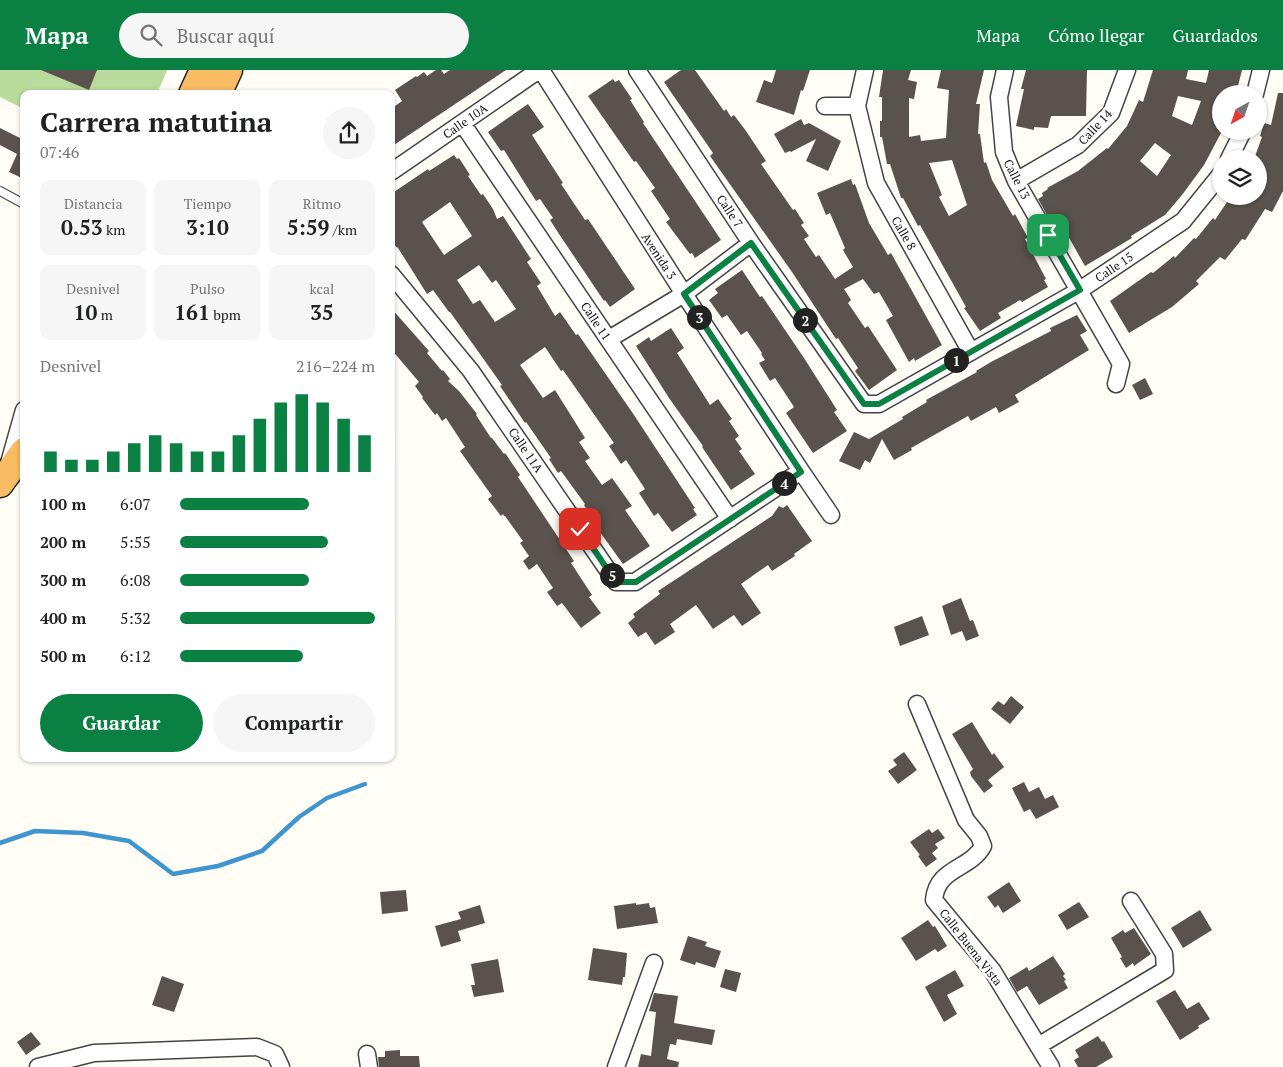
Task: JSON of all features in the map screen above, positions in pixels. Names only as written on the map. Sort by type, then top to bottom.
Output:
[{"type":"highway","points":[[194,90],[203,70]]},
{"type":"highway","points":[[220,90],[229,70]]},
{"type":"highway","points":[[0,505],[9,479],[20,458]]},
{"type":"street","points":[[180,90],[189,70]]},
{"type":"street","name":"Calle 10A","points":[[395,169],[540,70]]},
{"type":"street","name":"Avenida 3","points":[[540,70],[684,294],[831,515]]},
{"type":"street","name":"Calle 7","points":[[637,70],[751,243],[864,404],[879,404],[914,384]]},
{"type":"street","name":"Calle 8","points":[[865,70],[857,106],[876,183],[971,352]]},
{"type":"street","name":"Calle 13","points":[[1005,70],[999,98],[1004,152],[1016,181],[1121,364],[1116,384]]},
{"type":"street","name":"Calle 14","points":[[1016,181],[1078,145],[1111,113],[1127,70]]},
{"type":"street","points":[[1257,85],[1261,70]]},
{"type":"street","points":[[825,106],[857,106]]},
{"type":"street","name":"Calle 11","points":[[462,123],[730,519]]},
{"type":"street","name":"Calle 15","points":[[914,384],[1080,290],[1182,221],[1212,185]]},
{"type":"street","points":[[609,339],[684,294],[751,243]]},
{"type":"street","name":"Calle 11A","points":[[395,279],[471,371],[616,582],[636,582],[730,519]]},
{"type":"street","points":[[9,479],[20,428]]},
{"type":"street","points":[[730,519],[801,472]]},
{"type":"street","name":"Calle Buena Vista","points":[[917,704],[966,820],[979,836],[983,846],[979,853],[943,877],[935,890],[934,900],[992,970],[1051,1067]]},
{"type":"street","points":[[1038,1046],[1165,970],[1164,954],[1131,901]]},
{"type":"street","points":[[616,1067],[654,963]]},
{"type":"street","points":[[38,1067],[94,1052],[257,1046],[275,1054],[281,1067]]},
{"type":"lane","points":[[0,191],[20,202]]},
{"type":"green space","points":[[0,70],[167,70],[159,90],[20,90],[20,107],[0,97]]},
{"type":"building","points":[[41,70],[97,70],[89,90]]},
{"type":"building","points":[[436,70],[441,70],[444,74],[450,70],[506,70],[395,144],[395,106],[402,101],[395,90],[424,72],[427,76]]},
{"type":"building","points":[[681,70],[695,70],[724,111],[726,109],[731,117],[734,115],[746,131],[766,161],[761,164],[804,223],[801,225],[809,236],[804,239],[816,257],[819,255],[835,279],[853,267],[843,250],[845,248],[830,213],[826,215],[817,193],[851,179],[853,185],[855,184],[869,223],[888,255],[891,253],[942,345],[915,361],[914,358],[909,362],[886,320],[893,316],[879,292],[874,294],[863,279],[844,289],[851,300],[848,303],[865,328],[868,326],[897,370],[869,390],[855,371],[858,368],[710,156],[713,153],[664,82]]},
{"type":"building","points":[[776,70],[810,70],[803,91],[801,90],[794,115],[756,102],[764,80],[772,83]]},
{"type":"building","points":[[883,70],[911,70],[908,80],[917,82],[914,99],[909,98],[909,137],[920,135],[921,141],[946,138],[949,90],[937,88],[941,70],[984,70],[976,104],[980,104],[978,134],[980,134],[984,163],[986,162],[992,180],[1013,216],[1015,214],[1028,238],[1025,239],[1046,279],[1044,280],[1048,287],[998,313],[1001,318],[980,331],[964,308],[966,307],[920,225],[918,226],[903,198],[901,198],[890,164],[887,164],[882,137],[880,137],[882,97],[879,97]],"holes":[[[952,160],[967,205],[949,216],[939,197],[942,195],[929,163]]]},
{"type":"building","points":[[1026,70],[1087,70],[1086,116],[1051,116],[1048,128],[1034,127],[1034,130],[1016,126],[1024,89],[1021,89]]},
{"type":"building","points":[[1153,70],[1188,70],[1186,79],[1206,83],[1209,70],[1242,70],[1238,85],[1212,85],[1212,140],[1217,140],[1204,165],[1182,195],[1165,215],[1131,236],[1132,238],[1085,266],[1063,227],[1056,231],[1038,199],[1043,196],[1042,193],[1047,188],[1078,171],[1108,149],[1127,126],[1139,100],[1143,102]],"holes":[[[1178,96],[1201,101],[1192,125],[1172,116]],[[1155,143],[1171,155],[1157,176],[1140,161]]]},
{"type":"building","points":[[613,79],[615,82],[619,80],[632,99],[630,100],[643,123],[721,240],[695,258],[666,222],[670,219],[651,191],[655,188],[636,161],[634,162],[588,96]]},
{"type":"building","points":[[1278,93],[1283,93],[1283,191],[1272,212],[1265,209],[1246,239],[1242,239],[1225,260],[1220,257],[1196,281],[1199,284],[1172,307],[1129,333],[1110,301],[1151,272],[1153,273],[1174,256],[1175,258],[1194,238],[1196,239],[1213,218],[1215,220],[1225,205],[1267,205],[1267,150],[1257,150],[1261,140],[1268,140],[1268,124],[1271,125]]},
{"type":"building","points":[[528,104],[544,127],[532,135],[585,220],[588,219],[635,289],[610,307],[561,237],[550,220],[553,218],[540,199],[536,201],[504,150],[501,151],[488,132]]},
{"type":"building","points":[[801,119],[804,125],[809,123],[841,141],[828,171],[806,161],[816,139],[791,152],[785,153],[774,134]]},
{"type":"building","points":[[0,128],[20,138],[20,177],[9,172],[17,154],[0,145]]},
{"type":"building","points":[[454,155],[457,159],[459,158],[470,175],[468,176],[493,209],[497,219],[503,216],[531,259],[527,262],[541,283],[537,286],[555,316],[560,312],[576,335],[578,334],[695,508],[693,509],[697,515],[672,532],[658,513],[654,516],[639,493],[645,489],[626,460],[621,464],[609,446],[614,443],[545,347],[520,365],[543,398],[555,390],[585,438],[579,442],[590,458],[585,461],[602,485],[612,478],[632,506],[625,510],[650,546],[623,564],[597,528],[585,504],[561,471],[558,473],[549,459],[551,458],[450,312],[433,290],[427,294],[395,246],[395,191],[428,169],[429,171]],"holes":[[[450,202],[472,236],[444,255],[422,222]],[[479,265],[492,283],[496,280],[516,309],[495,322],[480,300],[473,304],[457,280]]]},
{"type":"building","points":[[742,270],[804,358],[837,410],[834,412],[847,431],[813,453],[786,413],[794,407],[775,378],[770,381],[759,363],[765,360],[762,353],[747,331],[741,335],[727,315],[722,318],[709,300],[718,293],[715,289]]},
{"type":"building","points":[[395,313],[429,351],[427,353],[450,379],[448,381],[459,391],[477,414],[491,438],[505,453],[520,475],[518,477],[574,561],[571,563],[592,595],[589,597],[601,613],[581,628],[562,603],[557,606],[547,592],[553,588],[537,564],[529,570],[523,561],[529,556],[520,543],[523,541],[505,516],[503,514],[501,516],[488,499],[492,496],[460,451],[465,447],[446,418],[442,421],[422,398],[415,386],[419,382],[395,354]]},
{"type":"building","points":[[1077,315],[1087,331],[1080,335],[1089,350],[1015,395],[1019,402],[999,413],[996,407],[971,421],[968,416],[911,448],[912,450],[894,460],[882,439],[870,463],[865,460],[860,470],[839,461],[854,432],[869,439],[903,419],[902,417],[927,402],[926,400],[977,372],[991,362],[1051,331],[1050,328]]},
{"type":"building","points":[[671,328],[684,348],[677,353],[710,405],[718,399],[732,419],[729,421],[739,436],[735,439],[742,449],[739,451],[755,474],[731,490],[636,346],[649,337],[651,341]]},
{"type":"building","points":[[1145,378],[1153,394],[1140,400],[1132,385]]},
{"type":"building","points":[[787,505],[812,541],[794,554],[795,556],[772,571],[768,565],[741,584],[761,613],[742,626],[734,615],[713,629],[696,605],[670,624],[675,632],[655,645],[646,632],[638,637],[628,623],[635,617],[633,614],[660,594],[658,591],[772,516],[779,506],[783,508]]},
{"type":"building","points":[[961,598],[970,621],[973,620],[979,636],[966,641],[962,631],[951,635],[942,606]]},
{"type":"building","points":[[922,616],[929,635],[900,646],[894,627]]},
{"type":"building","points":[[1011,696],[1024,707],[1010,724],[991,709],[998,701],[1004,705]]},
{"type":"building","points":[[972,722],[992,755],[994,753],[1004,767],[988,780],[993,786],[984,793],[971,776],[970,772],[973,769],[952,734]]},
{"type":"building","points":[[904,752],[917,770],[898,784],[888,771],[897,765],[893,760]]},
{"type":"building","points":[[1024,782],[1029,792],[1039,787],[1045,799],[1053,795],[1059,807],[1036,819],[1030,809],[1024,812],[1012,788]]},
{"type":"building","points":[[929,829],[932,833],[938,829],[945,838],[935,844],[938,848],[932,853],[937,859],[926,867],[910,842]]},
{"type":"building","points":[[1009,882],[1021,901],[1003,913],[998,905],[995,908],[987,897]]},
{"type":"building","points":[[406,890],[408,911],[382,914],[380,892]]},
{"type":"building","points":[[1079,902],[1089,917],[1067,930],[1058,915]]},
{"type":"building","points":[[636,903],[636,905],[649,903],[650,908],[655,907],[658,923],[617,929],[614,906]]},
{"type":"building","points":[[480,905],[485,923],[458,931],[461,941],[441,947],[435,926],[461,919],[458,912]]},
{"type":"building","points":[[1200,910],[1212,930],[1183,948],[1171,928]]},
{"type":"building","points":[[928,920],[933,927],[935,926],[947,946],[938,952],[935,949],[916,961],[901,938]]},
{"type":"building","points":[[1134,928],[1151,954],[1134,966],[1133,963],[1126,968],[1111,938],[1123,930],[1125,933]]},
{"type":"building","points":[[688,936],[707,942],[705,946],[721,951],[715,968],[696,962],[695,965],[680,960]]},
{"type":"building","points":[[593,948],[627,953],[625,977],[623,977],[622,985],[588,980]]},
{"type":"building","points":[[1053,956],[1065,974],[1063,976],[1066,980],[1064,981],[1068,988],[1039,1005],[1027,986],[1017,992],[1009,978],[1027,967],[1029,971]]},
{"type":"building","points":[[498,959],[504,992],[474,997],[471,985],[475,985],[471,964]]},
{"type":"building","points":[[725,969],[741,973],[736,992],[720,987]]},
{"type":"building","points":[[955,970],[964,986],[947,995],[957,1014],[944,1022],[925,987]]},
{"type":"building","points":[[162,976],[184,984],[174,1012],[152,1005]]},
{"type":"building","points":[[1175,990],[1187,1009],[1199,1002],[1210,1019],[1180,1040],[1156,1001]]},
{"type":"building","points":[[654,993],[678,996],[674,1023],[715,1030],[712,1045],[677,1039],[676,1045],[670,1044],[667,1059],[679,1062],[678,1067],[638,1067],[641,1054],[651,1056],[656,1012],[649,1011]]},
{"type":"building","points":[[31,1032],[41,1044],[26,1055],[17,1042]]},
{"type":"building","points":[[1098,1036],[1102,1042],[1104,1041],[1113,1057],[1096,1067],[1078,1067],[1074,1060],[1079,1057],[1075,1050]]},
{"type":"building","points":[[400,1050],[400,1056],[419,1056],[420,1067],[379,1067],[378,1057],[385,1057],[385,1051]]},
{"type":"waterway","points":[[0,843],[35,831],[83,833],[129,841],[173,874],[218,866],[262,851],[299,817],[327,798],[365,784]]},
{"type":"route","points":[[580,529],[616,582],[636,582],[801,472],[684,294],[751,243],[864,404],[879,404],[1080,290],[1048,235]]}]
